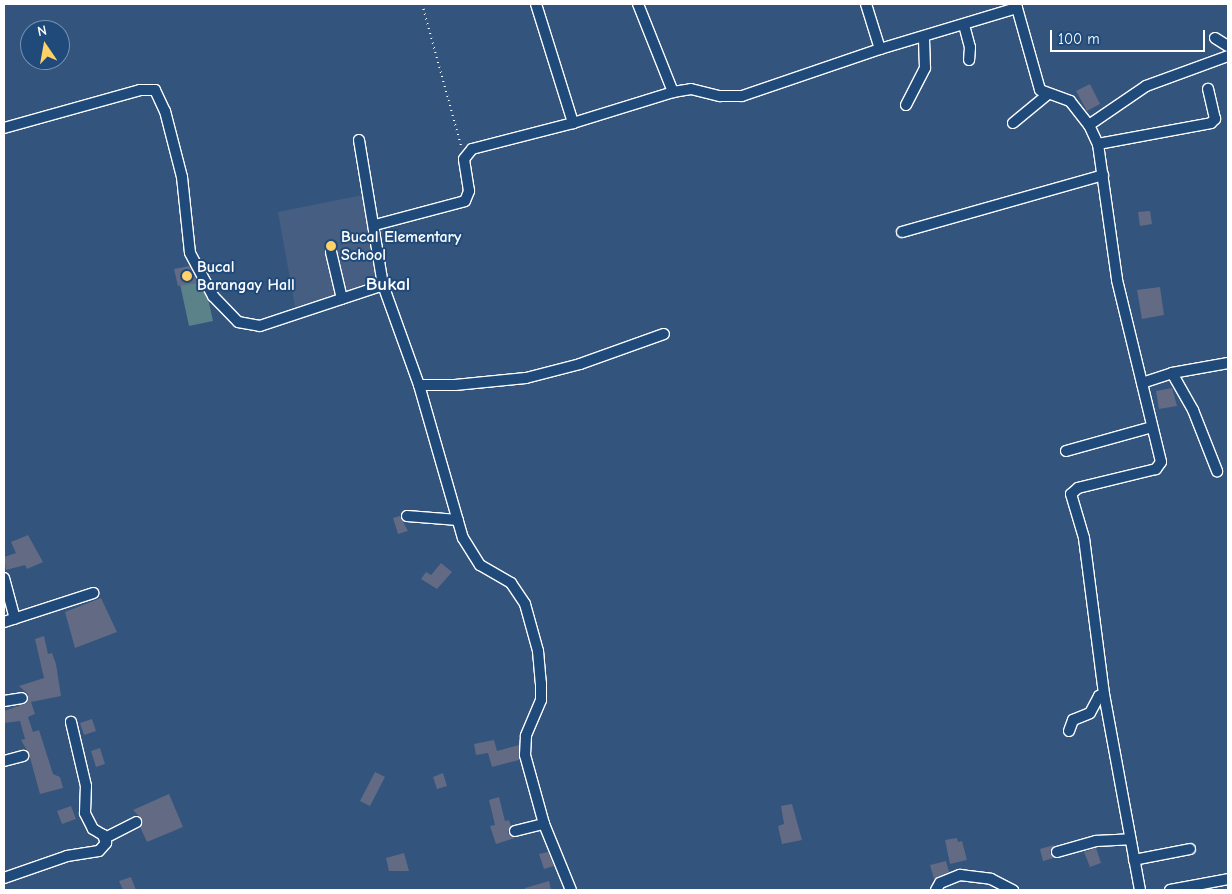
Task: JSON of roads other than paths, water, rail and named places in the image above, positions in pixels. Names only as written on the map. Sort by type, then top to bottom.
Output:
[{"type":"street","points":[[536,4],[573,123]]},
{"type":"street","points":[[638,4],[673,92]]},
{"type":"street","points":[[866,4],[880,48]]},
{"type":"street","points":[[375,225],[465,201],[469,191],[464,159],[472,149],[573,123],[673,92],[691,89],[720,96],[742,96],[880,48],[964,25],[1016,6],[1038,87],[1047,95],[1067,98],[1089,125],[1098,144],[1117,280],[1161,462],[1158,467],[1078,488],[1071,494],[1084,538],[1104,694],[1140,890]]},
{"type":"street","points":[[964,25],[970,48],[968,60]]},
{"type":"street","points":[[906,105],[925,68],[924,37]]},
{"type":"street","points":[[1214,38],[1228,46]]},
{"type":"street","points":[[1089,125],[1146,86],[1228,56]]},
{"type":"street","points":[[1098,144],[1211,123],[1215,119],[1208,89]]},
{"type":"street","points":[[4,128],[140,90],[155,90],[166,111],[182,177],[190,253],[213,296],[238,322],[260,326],[383,285]]},
{"type":"street","points":[[1013,123],[1047,95]]},
{"type":"street","points":[[359,140],[375,225],[383,285],[419,385],[458,520],[472,556],[480,566],[518,590],[525,604],[538,651],[541,700],[523,746],[544,824],[571,890]]},
{"type":"street","points":[[902,232],[1103,175]]},
{"type":"street","points":[[331,252],[342,299]]},
{"type":"street","points":[[419,385],[455,385],[526,378],[580,364],[664,334]]},
{"type":"street","points":[[1142,383],[1172,373],[1228,363]]},
{"type":"street","points":[[1172,373],[1193,410],[1217,471]]},
{"type":"street","points":[[1066,451],[1152,427]]},
{"type":"street","points":[[407,516],[458,520]]},
{"type":"street","points":[[4,578],[15,619]]},
{"type":"street","points":[[4,622],[93,593]]},
{"type":"street","points":[[1069,731],[1073,720],[1090,713],[1099,696],[1104,694]]},
{"type":"street","points":[[4,701],[22,698]]},
{"type":"street","points":[[71,722],[86,786],[85,813],[93,829],[106,838]]},
{"type":"street","points":[[4,761],[23,756]]},
{"type":"street","points":[[106,838],[136,822]]},
{"type":"street","points":[[516,832],[544,824]]},
{"type":"street","points":[[4,878],[66,856],[99,851],[106,843],[106,838]]},
{"type":"street","points":[[1057,852],[1096,841],[1130,839]]},
{"type":"street","points":[[1134,860],[1190,849]]},
{"type":"street","points":[[936,890],[940,883],[960,875],[991,879],[1013,890]]},
{"type":"street","points":[[1170,890],[1228,879]]},
{"type":"place","name":"Bucal Elementary School","points":[[331,246]]},
{"type":"place","name":"Bucal Barangay Hall","points":[[187,276]]},
{"type":"district","name":"Bukal","points":[[388,285]]}]
